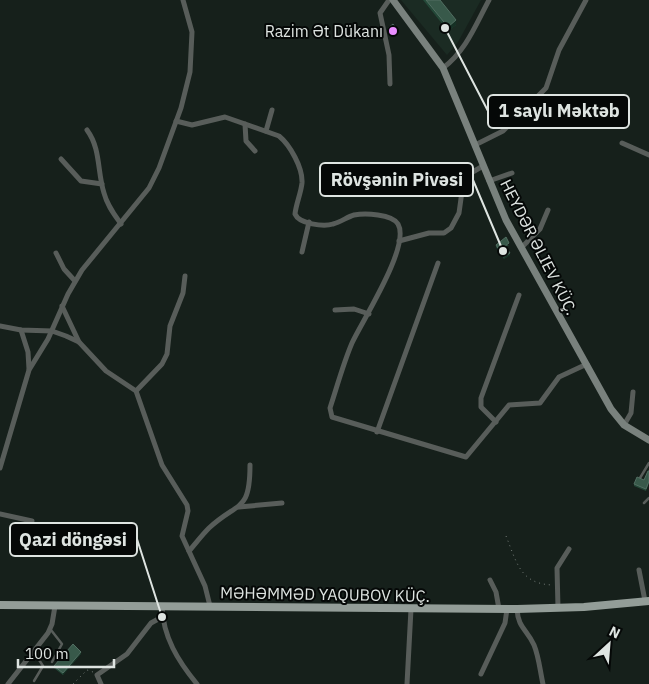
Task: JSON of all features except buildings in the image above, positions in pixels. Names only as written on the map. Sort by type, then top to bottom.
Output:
[{"type":"main road","name":"HEYDƏR ƏLIEV KÜÇ.","points":[[393,0],[432,50],[443,68],[476,145],[499,206],[611,409],[624,425],[649,440]]},
{"type":"main road","name":"MƏHƏMMƏD YAQUBOV KÜÇ.","points":[[0,605],[518,609],[647,601]]},
{"type":"street","points":[[0,468],[29,370],[52,331],[74,281],[153,183],[176,121],[190,72],[192,32],[183,0]]},
{"type":"street","points":[[389,0],[380,13],[389,55],[390,84]]},
{"type":"street","points":[[443,68],[455,59],[463,49],[489,0]]},
{"type":"street","points":[[476,145],[504,130],[546,88],[559,50],[586,0]]},
{"type":"street","points":[[266,131],[272,110]]},
{"type":"street","points":[[176,121],[192,125],[225,117],[266,131],[285,141],[300,170],[302,183],[295,214],[301,221],[329,225],[360,215],[391,218],[397,222],[400,228],[399,241],[384,285],[349,352],[330,413],[332,417],[377,432],[466,457],[509,405],[540,403],[559,377],[587,364]]},
{"type":"street","points":[[245,124],[246,141],[255,151]]},
{"type":"street","points":[[87,130],[94,139],[97,148],[106,201],[121,224]]},
{"type":"street","points":[[622,144],[649,155]]},
{"type":"street","points":[[61,159],[81,181],[102,184]]},
{"type":"street","points":[[399,241],[429,233],[444,233],[451,228],[459,213],[464,177],[483,166]]},
{"type":"street","points":[[489,180],[512,173]]},
{"type":"street","points":[[521,248],[540,229],[548,210]]},
{"type":"street","points":[[302,252],[309,222]]},
{"type":"street","points":[[56,253],[64,269],[74,281]]},
{"type":"street","points":[[377,432],[438,263]]},
{"type":"street","points":[[136,391],[162,364],[166,354],[170,326],[183,293],[185,276]]},
{"type":"street","points":[[496,422],[481,407],[481,398],[519,295]]},
{"type":"street","points":[[62,306],[79,342],[106,371],[136,391],[162,466],[187,506],[188,511],[182,536],[205,586],[210,606]]},
{"type":"street","points":[[335,310],[354,309],[369,314]]},
{"type":"street","points":[[0,326],[21,330],[52,331],[79,342]]},
{"type":"street","points":[[21,330],[28,352],[29,370]]},
{"type":"street","points":[[624,425],[631,413],[633,392]]},
{"type":"street","points":[[189,551],[209,528],[240,507],[247,494],[250,465]]},
{"type":"street","points":[[240,507],[282,503]]},
{"type":"street","points":[[0,514],[32,521]]},
{"type":"street","points":[[558,608],[557,568],[569,549]]},
{"type":"street","points":[[639,570],[647,601]]},
{"type":"street","points":[[481,674],[506,623],[503,609],[490,580]]},
{"type":"street","points":[[8,684],[50,628],[55,606]]},
{"type":"street","points":[[162,606],[162,617],[178,660],[197,684]]},
{"type":"street","points":[[407,684],[411,609]]},
{"type":"street","points":[[518,609],[519,623],[533,642],[536,651],[543,684]]},
{"type":"street","points":[[101,684],[98,676],[128,654],[152,623],[162,617]]},
{"type":"lane","points":[[640,478],[649,463]]},
{"type":"lane","points":[[644,503],[649,498]]},
{"type":"lane","points":[[50,628],[62,644],[52,662]]},
{"type":"lane","points":[[34,651],[43,666],[34,681]]},
{"type":"path","points":[[506,536],[522,572],[535,583],[557,586]]},
{"type":"path","points":[[72,684],[87,670],[98,676]]},
{"type":"shaded area","points":[[401,0],[481,0],[458,42],[447,55]]},
{"type":"place","name":"1 saylı Məktəb","points":[[445,28]]},
{"type":"place","name":"Razim Ət Dükanı","points":[[393,31]]},
{"type":"place","name":"Rövşənin Pivəsi","points":[[503,251]]},
{"type":"place","name":"Qazi döngəsi","points":[[162,617]]}]
